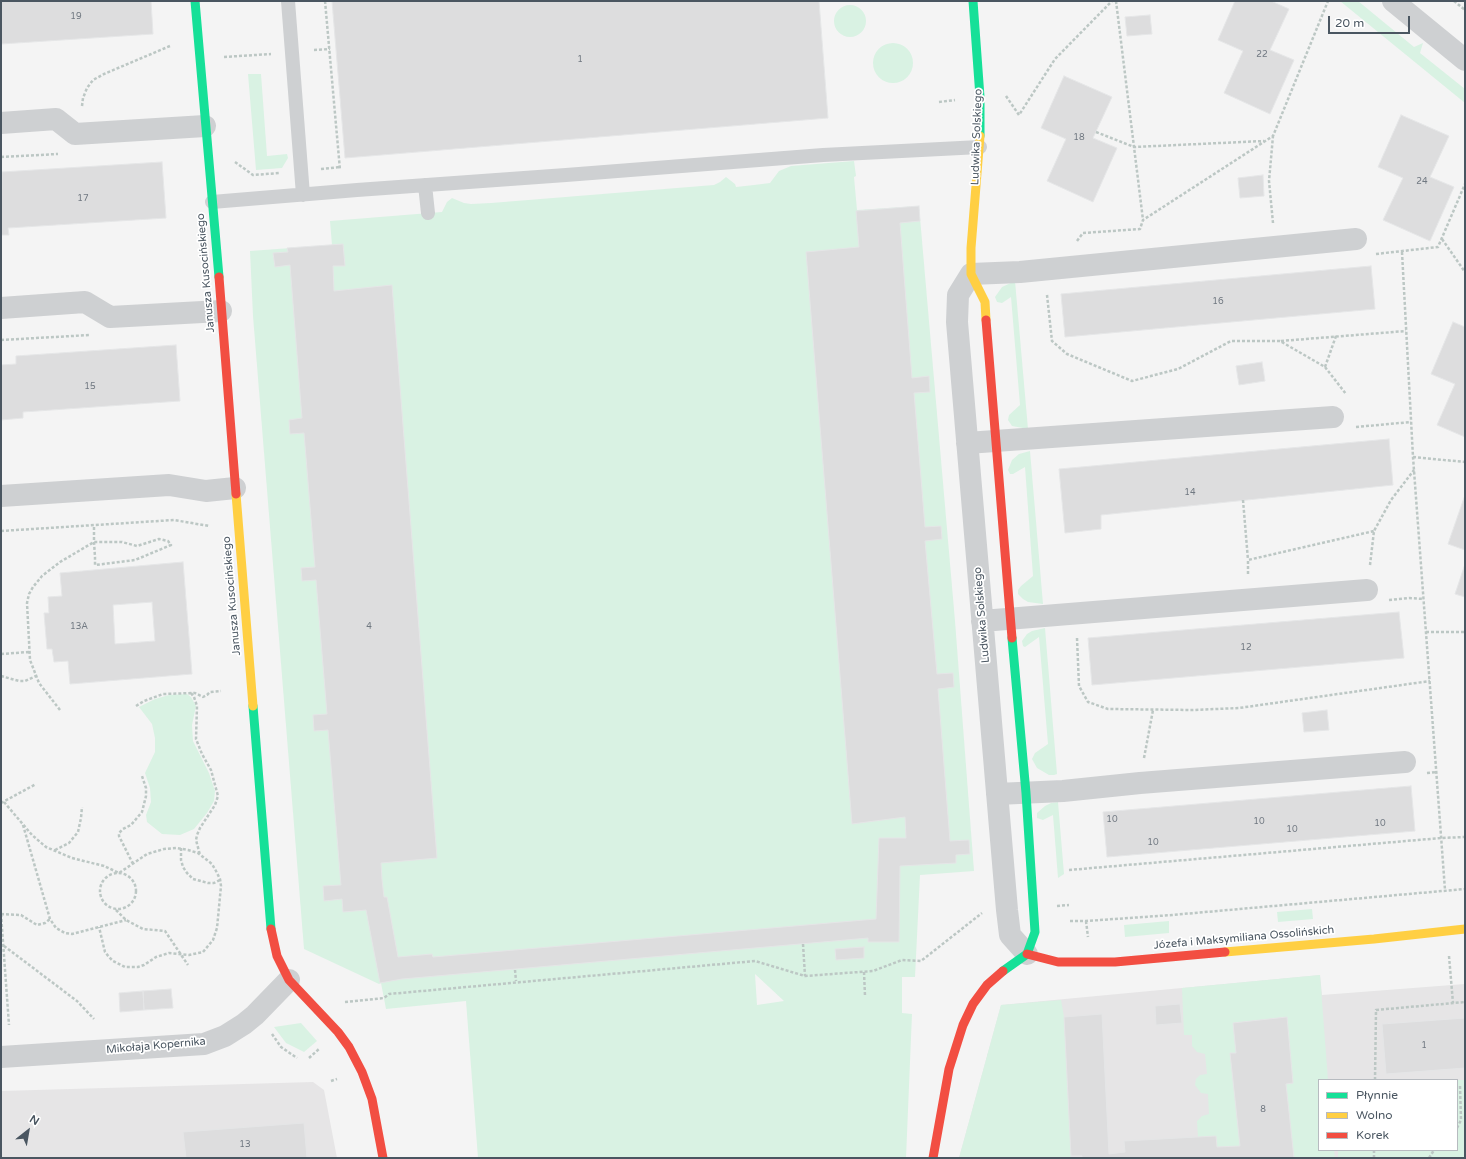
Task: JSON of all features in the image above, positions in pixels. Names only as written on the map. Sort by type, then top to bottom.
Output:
[{"type":"street","name":"Janusza Kusocińskiego","points":[[195,1],[271,931],[277,956],[289,980],[338,1032],[349,1047],[359,1066],[372,1099],[383,1158]]},
{"type":"street","name":"Ludwika Solskiego","points":[[973,1],[980,97],[980,147],[971,274],[958,295],[957,322],[1010,935],[1027,954]]},
{"type":"street","points":[[1393,1],[1465,60]]},
{"type":"street","points":[[1,123],[56,119],[75,134],[205,126]]},
{"type":"street","points":[[933,1158],[936,1131],[949,1069],[963,1025],[973,1004],[987,985],[1003,971],[1027,954],[1035,932],[1026,793],[1015,676],[985,302],[971,274],[1020,272],[1356,239]]},
{"type":"street","points":[[1,308],[85,302],[110,317],[221,311]]},
{"type":"street","points":[[967,443],[1333,417]]},
{"type":"street","points":[[1,496],[169,485],[206,490],[235,488]]},
{"type":"street","points":[[982,621],[1367,590]]},
{"type":"street","points":[[997,794],[1026,793],[1405,762]]},
{"type":"street","name":"Józefa i Maksymiliana Ossolińskich","points":[[1027,954],[1058,962],[1115,962],[1374,939],[1465,929]]},
{"type":"street","name":"Mikołaja Kopernika","points":[[1,1057],[204,1044],[225,1036],[244,1024],[255,1015],[289,980]]},
{"type":"lane","points":[[288,1],[303,195]]},
{"type":"lane","points":[[212,202],[823,155],[980,147]]},
{"type":"lane","points":[[425,186],[428,213]]},
{"type":"path","points":[[325,1],[342,192]]},
{"type":"path","points":[[1006,96],[1019,115],[1055,59],[1112,1]]},
{"type":"path","points":[[1076,243],[1083,233],[1140,229],[1143,220],[1116,1]]},
{"type":"path","points":[[1275,247],[1269,181],[1273,136],[1328,1]]},
{"type":"path","points":[[1454,1],[1465,10]]},
{"type":"path","points":[[83,133],[83,98],[87,88],[93,80],[170,46]]},
{"type":"path","points":[[939,102],[958,100]]},
{"type":"path","points":[[1096,132],[1134,148],[1264,141]]},
{"type":"path","points":[[1143,220],[1273,136]]},
{"type":"path","points":[[1442,239],[1465,272]]},
{"type":"path","points":[[1402,252],[1413,457],[1445,890]]},
{"type":"path","points":[[1046,289],[1052,341],[1067,354],[1132,381],[1178,369],[1231,341],[1280,341],[1406,331]]},
{"type":"path","points":[[1325,367],[1336,336]]},
{"type":"path","points":[[1280,341],[1325,367],[1347,396]]},
{"type":"path","points":[[1354,421],[1356,427]]},
{"type":"path","points":[[1413,457],[1465,462]]},
{"type":"path","points":[[1367,590],[1374,531],[1391,500],[1414,470]]},
{"type":"path","points":[[1243,500],[1250,600]]},
{"type":"path","points":[[1,532],[174,520],[209,526]]},
{"type":"path","points":[[60,710],[39,683],[30,660],[27,603],[29,594],[33,587],[42,576],[60,562],[94,542],[122,542],[137,546],[158,539],[168,541],[171,545],[134,560],[95,564],[94,542],[94,525]]},
{"type":"path","points":[[1248,560],[1374,531]]},
{"type":"path","points":[[1426,632],[1465,632]]},
{"type":"path","points":[[1076,636],[1079,686],[1088,702],[1108,709],[1192,710],[1240,708],[1430,681]]},
{"type":"path","points":[[1,654],[29,652]]},
{"type":"path","points":[[1,676],[19,681],[25,681],[36,676]]},
{"type":"path","points":[[136,706],[144,701],[164,694],[195,693],[203,697],[207,696],[210,692],[221,691]]},
{"type":"path","points":[[191,693],[197,706],[196,739],[211,770],[218,796],[215,805],[197,835],[196,840],[200,854]]},
{"type":"path","points":[[1140,783],[1153,710]]},
{"type":"path","points":[[133,864],[119,836],[119,833],[131,825],[142,812],[146,796],[146,788],[142,776]]},
{"type":"path","points":[[36,784],[3,802],[39,842],[77,859],[104,866],[119,874]]},
{"type":"path","points":[[55,850],[69,843],[78,832],[82,807]]},
{"type":"path","points":[[22,823],[50,919],[56,928],[65,933],[72,934],[126,920]]},
{"type":"path","points":[[1069,870],[1465,837]]},
{"type":"path","points":[[181,848],[180,860],[187,873],[193,879],[208,883],[214,883],[220,880]]},
{"type":"path","points":[[99,927],[105,952],[108,957],[124,967],[138,967],[162,954],[169,953],[189,955],[203,952],[213,940],[219,920],[221,886],[220,880],[212,864],[200,854],[181,848],[154,851],[147,854],[119,874]]},
{"type":"path","points":[[113,874],[125,874],[134,882],[136,894],[130,905],[125,908],[116,909],[108,907],[104,903],[100,892],[101,886],[108,876],[113,874]]},
{"type":"path","points":[[1070,921],[1156,916],[1465,888]]},
{"type":"path","points":[[116,909],[126,920],[143,929],[165,931],[188,965]]},
{"type":"path","points":[[345,1002],[384,998],[389,994],[755,960],[805,976],[873,971],[902,960],[921,961],[986,911]]},
{"type":"path","points":[[9,1025],[1,914],[21,915],[37,925],[45,923],[50,919]]},
{"type":"path","points":[[803,944],[805,976]]},
{"type":"path","points":[[4,946],[77,1001],[94,1019]]},
{"type":"path","points":[[1448,951],[1452,1003]]},
{"type":"path","points":[[515,970],[516,981]]},
{"type":"path","points":[[864,972],[866,996]]},
{"type":"path","points":[[1375,1079],[1376,1010],[1465,1002]]},
{"type":"path","points":[[268,1030],[281,1047],[297,1058]]},
{"type":"path","points":[[309,1058],[320,1048]]},
{"type":"path","points":[[1458,1126],[1461,1120],[1460,1086]]},
{"type":"shaded area","points":[[1320,975],[1322,995],[1465,984],[1465,1158],[959,1158],[1001,1005]]},
{"type":"shaded area","points":[[313,1082],[324,1090],[337,1158],[1,1158],[1,1091]]},
{"type":"green space","points":[[1340,1],[1358,1],[1414,47],[1423,43],[1420,53],[1465,89],[1465,103]]},
{"type":"green space","points":[[853,5],[859,7],[864,12],[866,21],[864,30],[859,35],[847,37],[841,35],[836,30],[834,18],[836,12],[841,7]]},
{"type":"green space","points":[[897,43],[904,46],[910,52],[913,63],[912,71],[904,80],[897,83],[889,83],[882,80],[874,71],[873,59],[876,52],[885,44]]},
{"type":"green space","points":[[248,74],[261,74],[267,156],[287,154],[288,158],[282,168],[256,170]]},
{"type":"green space","points":[[854,161],[857,210],[919,206],[955,621],[974,871],[920,875],[915,977],[902,977],[902,1013],[912,1014],[906,1158],[478,1158],[466,1001],[386,1009],[381,983],[379,984],[304,949],[253,316],[250,251],[332,245],[330,221],[442,212],[447,202],[452,198],[471,204],[491,203],[714,185],[726,177],[735,184],[736,187],[770,183],[779,171],[791,166]],"holes":[[[755,974],[784,1001],[757,1005]]]},
{"type":"green space","points":[[1015,281],[1028,429],[1012,426],[1008,420],[1009,415],[1020,405],[1011,297],[1002,303],[997,302],[995,297],[1002,287]]},
{"type":"green space","points":[[1030,451],[1043,604],[1028,602],[1018,594],[1018,590],[1021,586],[1033,576],[1025,467],[1013,474],[1010,474],[1008,470],[1012,460],[1019,454]]},
{"type":"green space","points":[[1045,628],[1057,774],[1054,775],[1049,775],[1037,768],[1032,759],[1035,753],[1048,744],[1039,637],[1025,647],[1023,646],[1022,641],[1027,634],[1032,631]]},
{"type":"green space","points":[[187,694],[191,697],[196,706],[192,725],[193,741],[209,773],[215,791],[214,801],[207,813],[194,829],[180,835],[162,834],[147,822],[146,815],[151,802],[150,788],[145,773],[155,752],[155,738],[152,724],[139,707],[155,699],[169,695]]},
{"type":"green space","points":[[1058,802],[1064,874],[1058,878],[1053,815],[1043,820],[1037,818],[1037,813],[1045,806]]},
{"type":"green space","points":[[1312,909],[1313,919],[1278,922],[1277,912]]},
{"type":"green space","points":[[1169,921],[1169,933],[1125,937],[1124,925]]},
{"type":"green space","points":[[1320,975],[1328,1079],[1318,1079],[1318,1151],[1334,1151],[1335,1158],[1294,1158],[1286,1084],[1293,1083],[1286,1017],[1233,1023],[1236,1053],[1230,1053],[1240,1146],[1217,1147],[1216,1136],[1198,1137],[1197,1121],[1202,1116],[1209,1114],[1208,1094],[1201,1093],[1195,1085],[1196,1079],[1200,1075],[1207,1074],[1205,1054],[1197,1052],[1192,1046],[1192,1035],[1184,1035],[1182,988]]},
{"type":"green space","points":[[1061,1000],[1064,1017],[1071,1158],[959,1158],[1001,1005]]},
{"type":"green space","points":[[301,1023],[317,1041],[304,1052],[286,1043],[274,1027]]},
{"type":"green space","points":[[1458,1080],[1465,1080],[1465,1158],[1338,1158],[1338,1151],[1458,1151]]},
{"type":"building","points":[[1,1],[151,1],[153,34],[1,44]]},
{"type":"building","points":[[332,1],[819,1],[828,118],[345,158]]},
{"type":"building","points":[[1235,1],[1271,1],[1289,9],[1270,50],[1294,60],[1270,114],[1224,93],[1243,51],[1218,40]]},
{"type":"building","points":[[1150,15],[1152,34],[1127,36],[1125,17]]},
{"type":"building","points":[[1064,76],[1112,97],[1093,138],[1117,148],[1093,202],[1047,181],[1066,139],[1041,128]]},
{"type":"building","points":[[1401,115],[1449,136],[1430,177],[1454,187],[1430,241],[1383,220],[1403,178],[1378,167]]},
{"type":"building","points":[[162,162],[166,218],[8,228],[9,235],[1,235],[2,172]]},
{"type":"building","points":[[1263,175],[1264,196],[1240,198],[1238,178]]},
{"type":"building","points":[[919,206],[920,221],[900,223],[912,378],[929,376],[930,392],[914,393],[925,527],[941,526],[942,539],[925,541],[937,674],[953,673],[954,687],[938,689],[950,841],[969,840],[970,854],[956,855],[956,863],[900,866],[899,942],[868,942],[868,938],[402,979],[380,983],[366,910],[343,912],[342,899],[324,901],[323,886],[341,885],[328,730],[314,731],[313,715],[327,714],[316,580],[302,581],[301,568],[315,567],[304,433],[290,434],[289,420],[302,418],[290,265],[275,267],[273,253],[288,252],[287,248],[343,244],[345,266],[333,266],[334,291],[392,285],[437,858],[381,863],[382,880],[384,897],[387,897],[398,957],[432,954],[433,957],[876,919],[879,838],[906,838],[905,817],[852,824],[806,252],[859,247],[856,211]]},
{"type":"building","points":[[1371,266],[1375,309],[1065,337],[1061,294]]},
{"type":"building","points":[[1453,322],[1465,327],[1465,437],[1437,425],[1455,384],[1431,374]]},
{"type":"building","points":[[176,345],[180,401],[23,412],[23,418],[1,420],[1,365],[16,364],[16,356]]},
{"type":"building","points":[[1262,362],[1265,381],[1239,385],[1236,366]]},
{"type":"building","points":[[1389,439],[1393,485],[1101,515],[1101,529],[1065,533],[1059,469]]},
{"type":"building","points":[[1465,495],[1465,550],[1448,544]]},
{"type":"building","points":[[183,562],[192,674],[70,684],[68,661],[54,662],[52,649],[47,649],[44,613],[49,613],[48,597],[62,596],[60,573]],"holes":[[[152,602],[155,641],[115,644],[113,605]]]},
{"type":"building","points":[[1465,564],[1465,597],[1455,594]]},
{"type":"building","points":[[1399,612],[1404,658],[1092,685],[1088,638]]},
{"type":"building","points":[[1327,710],[1329,730],[1304,732],[1302,713]]},
{"type":"building","points":[[1411,786],[1415,831],[1107,857],[1103,812]]},
{"type":"building","points":[[864,947],[864,958],[836,960],[835,949]]},
{"type":"building","points":[[171,989],[173,1008],[144,1010],[143,991]]},
{"type":"building","points":[[143,991],[144,1010],[120,1012],[119,993]]},
{"type":"building","points":[[1180,1004],[1182,1023],[1156,1025],[1155,1006]]},
{"type":"building","points":[[1102,1014],[1109,1154],[1125,1152],[1124,1141],[1216,1136],[1217,1147],[1240,1146],[1230,1053],[1236,1053],[1233,1023],[1287,1017],[1293,1083],[1286,1084],[1294,1158],[1082,1158],[1082,1156],[1071,1156],[1064,1017]]},
{"type":"building","points":[[1465,1018],[1465,1068],[1386,1074],[1382,1024]]},
{"type":"building","points":[[304,1123],[307,1158],[186,1158],[183,1132]]},
{"type":"traffic: fast","points":[[195,1],[219,277]]},
{"type":"traffic: fast","points":[[973,1],[980,97],[980,136]]},
{"type":"traffic: fast","points":[[1003,971],[1027,954],[1035,932],[1026,793],[1012,638]]},
{"type":"traffic: fast","points":[[253,706],[271,929]]},
{"type":"traffic: slow","points":[[980,136],[971,248],[971,274],[985,302],[986,320]]},
{"type":"traffic: slow","points":[[236,494],[253,706]]},
{"type":"traffic: slow","points":[[1225,952],[1374,939],[1465,929]]},
{"type":"traffic: jam","points":[[219,277],[236,494]]},
{"type":"traffic: jam","points":[[986,320],[1012,638]]},
{"type":"traffic: jam","points":[[271,929],[277,956],[289,980],[338,1032],[349,1047],[362,1072],[372,1099],[383,1158]]},
{"type":"traffic: jam","points":[[1027,954],[1058,962],[1115,962],[1225,952]]},
{"type":"traffic: jam","points":[[933,1158],[949,1069],[963,1025],[973,1004],[987,985],[1003,971]]}]
